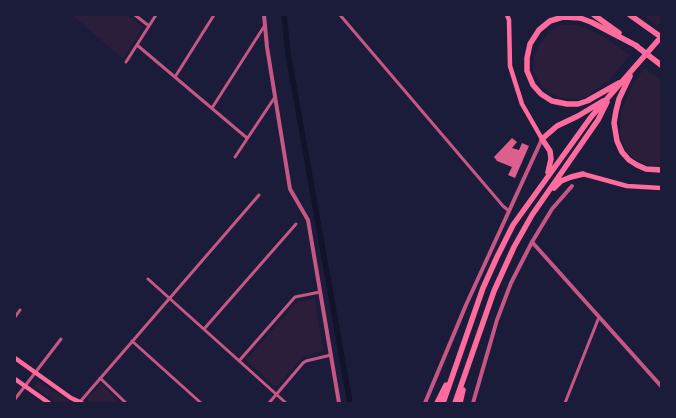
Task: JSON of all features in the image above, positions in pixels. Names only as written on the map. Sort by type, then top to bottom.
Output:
[{"type":"highway","points":[[594,15],[660,64]]},
{"type":"highway","points":[[630,15],[652,30]]},
{"type":"highway","points":[[443,403],[483,288],[514,225],[591,117],[661,37],[634,15]]},
{"type":"highway","points":[[623,80],[587,101],[567,104],[552,101],[541,94],[533,85],[527,72],[526,58],[530,44],[539,30],[550,21],[563,17],[580,18],[592,22],[637,46]]},
{"type":"highway","points":[[635,66],[619,99],[614,123],[617,141],[622,152],[629,160],[646,169],[661,170]]},
{"type":"highway","points":[[539,188],[549,169],[551,159],[550,151],[542,139],[557,126],[611,96]]},
{"type":"highway","points":[[455,403],[506,262],[546,194],[598,120],[611,96]]},
{"type":"highway","points":[[546,194],[561,182],[583,174]]},
{"type":"highway","points":[[437,403],[458,361]]},
{"type":"highway","points":[[460,403],[469,365]]},
{"type":"main road","points":[[507,15],[510,66],[522,104],[542,139]]},
{"type":"main road","points":[[583,174],[627,186],[661,188]]},
{"type":"main road","points":[[15,358],[80,403]]},
{"type":"main road","points":[[15,380],[49,403]]},
{"type":"street","points":[[135,15],[149,26]]},
{"type":"street","points":[[126,62],[156,15]]},
{"type":"street","points":[[175,77],[214,15]]},
{"type":"street","points":[[264,15],[290,189],[308,220],[339,403]]},
{"type":"street","points":[[340,15],[509,211]]},
{"type":"street","points":[[212,108],[265,25]]},
{"type":"street","points":[[137,45],[247,138]]},
{"type":"street","points":[[235,157],[275,96]]},
{"type":"street","points":[[425,403],[466,305],[542,139]]},
{"type":"street","points":[[473,403],[500,311],[511,282],[552,209],[572,186]]},
{"type":"street","points":[[80,403],[132,340],[259,195]]},
{"type":"street","points":[[204,329],[296,224]]},
{"type":"street","points":[[532,242],[661,386]]},
{"type":"street","points":[[148,279],[286,403]]},
{"type":"street","points":[[238,360],[296,297],[320,292]]},
{"type":"street","points":[[15,317],[20,310]]},
{"type":"street","points":[[565,403],[599,317]]},
{"type":"street","points":[[15,400],[62,339]]},
{"type":"street","points":[[132,340],[201,403]]},
{"type":"street","points":[[268,403],[306,361],[331,355]]},
{"type":"street","points":[[100,378],[126,403]]},
{"type":"shaded area","points":[[72,15],[127,15],[143,27],[123,59]]},
{"type":"shaded area","points":[[643,15],[661,15],[661,22],[657,26]]},
{"type":"shaded area","points":[[562,25],[578,25],[603,36],[630,55],[609,80],[583,99],[566,99],[550,94],[539,82],[533,70],[534,56],[540,44],[550,31]]},
{"type":"shaded area","points":[[645,67],[661,80],[661,166],[657,167],[644,164],[633,158],[625,149],[620,135],[621,112],[632,86]]},
{"type":"shaded area","points":[[315,299],[323,351],[303,356],[278,385],[273,385],[246,360],[297,302]]},
{"type":"shaded area","points":[[37,381],[70,403],[57,403],[52,400],[34,387]]},
{"type":"shaded area","points":[[101,384],[120,403],[88,402],[87,399]]},
{"type":"building","points":[[512,138],[517,142],[512,148],[519,150],[522,143],[529,146],[515,178],[508,175],[512,167],[497,161],[494,157]]},
{"type":"waterway","points":[[284,15],[288,53],[350,403]]}]
